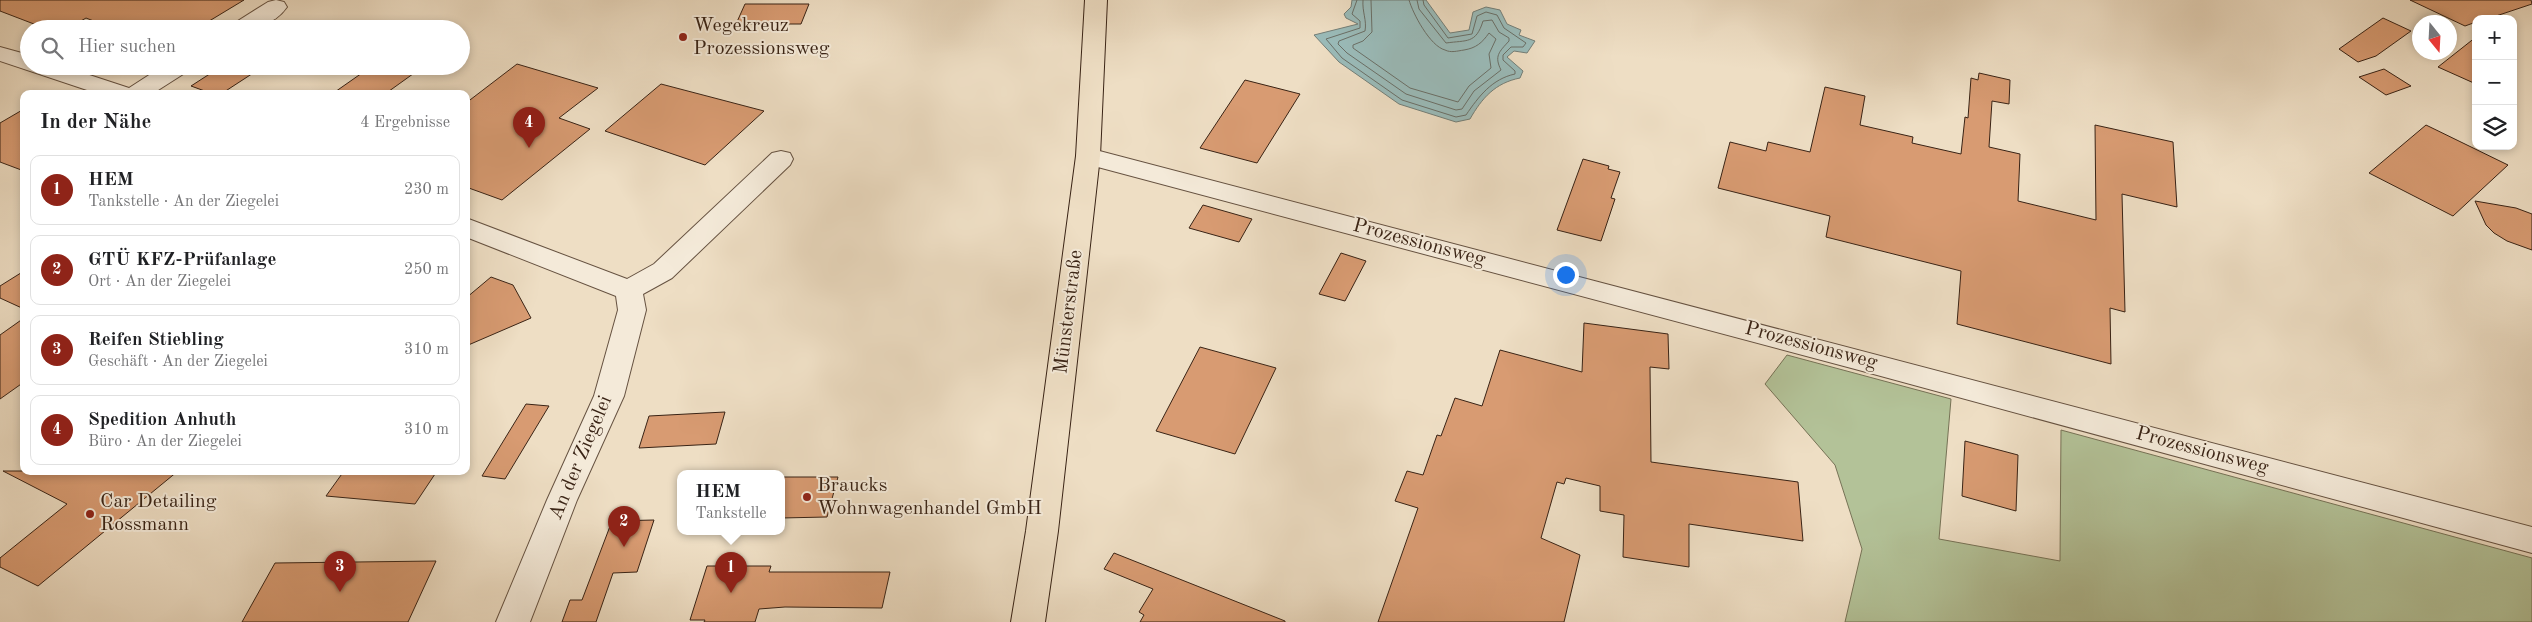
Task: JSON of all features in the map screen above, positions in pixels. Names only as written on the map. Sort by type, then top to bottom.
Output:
[{"type":"main road","name":"Münsterstraße","points":[[1028,622],[1042,530],[1088,156],[1096,0]]},
{"type":"street","points":[[255,20],[276,7]]},
{"type":"street","points":[[0,54],[20,60]]},
{"type":"street","points":[[66,75],[112,90]]},
{"type":"street","points":[[141,90],[166,75]]},
{"type":"street","name":"Prozessionsweg","points":[[1088,156],[1855,358],[2532,540]]},
{"type":"street","points":[[470,229],[629,290],[663,271],[781,158]]},
{"type":"street","name":"An der Ziegelei","points":[[513,622],[562,500],[609,396],[632,310],[629,290]]},
{"type":"green space","points":[[1787,355],[1951,399],[1939,539],[2060,561],[2061,430],[2532,558],[2532,622],[1845,622],[1862,549],[1835,465],[1765,384]]},
{"type":"water","points":[[1352,0],[1426,0],[1450,33],[1469,30],[1473,12],[1486,7],[1500,10],[1507,24],[1521,30],[1519,35],[1535,41],[1527,53],[1514,51],[1507,57],[1523,71],[1520,78],[1511,80],[1496,88],[1479,104],[1470,119],[1456,122],[1399,104],[1339,62],[1314,35],[1358,24],[1346,18],[1344,14],[1351,7]]},
{"type":"building","points":[[0,0],[244,0],[211,20],[91,20],[86,18],[83,20],[24,20],[0,11]]},
{"type":"building","points":[[2410,0],[2531,0],[2532,4],[2499,15],[2472,15],[2472,23],[2465,26],[2457,22],[2457,15],[2442,15]]},
{"type":"building","points":[[745,4],[809,4],[801,24],[736,24]]},
{"type":"building","points":[[2383,18],[2411,31],[2376,56],[2358,62],[2339,49]]},
{"type":"building","points":[[2472,40],[2472,82],[2438,67],[2447,60],[2457,60],[2457,52]]},
{"type":"building","points":[[517,64],[598,88],[559,118],[590,129],[502,200],[470,188],[470,100]]},
{"type":"building","points":[[2384,69],[2411,86],[2386,95],[2359,77]]},
{"type":"building","points":[[1979,73],[2010,80],[2009,104],[1992,101],[1989,147],[2020,154],[2018,201],[2096,220],[2095,125],[2173,142],[2177,207],[2122,194],[2125,312],[2110,308],[2111,364],[1957,324],[1961,271],[1826,237],[1830,216],[1718,188],[1730,142],[1766,151],[1768,142],[1810,152],[1825,87],[1865,96],[1860,125],[1913,137],[1912,143],[1961,154],[1965,117],[1968,118],[1971,78],[1978,80]]},
{"type":"building","points":[[208,75],[250,75],[227,90],[202,90],[191,86]]},
{"type":"building","points":[[359,75],[411,75],[391,90],[338,90]]},
{"type":"building","points":[[1245,80],[1300,94],[1257,163],[1200,148]]},
{"type":"building","points":[[661,84],[764,111],[705,165],[605,131]]},
{"type":"building","points":[[20,111],[20,170],[0,162],[0,123]]},
{"type":"building","points":[[2426,125],[2472,147],[2472,150],[2477,150],[2508,165],[2453,216],[2369,173]]},
{"type":"building","points":[[1583,159],[1609,166],[1608,169],[1620,172],[1611,198],[1615,199],[1601,241],[1557,230]]},
{"type":"building","points":[[2475,201],[2516,208],[2532,214],[2532,250],[2507,241],[2494,233],[2486,225]]},
{"type":"building","points":[[1203,205],[1252,219],[1239,242],[1189,228]]},
{"type":"building","points":[[1341,253],[1366,261],[1345,301],[1319,294]]},
{"type":"building","points":[[20,274],[20,307],[0,298],[0,286]]},
{"type":"building","points":[[491,277],[513,285],[531,318],[470,344],[470,295]]},
{"type":"building","points":[[20,321],[20,385],[0,399],[0,335]]},
{"type":"building","points":[[1584,323],[1668,334],[1669,369],[1650,367],[1651,462],[1798,482],[1803,541],[1689,524],[1689,567],[1623,557],[1624,515],[1600,511],[1600,486],[1566,478],[1564,484],[1557,482],[1541,538],[1580,555],[1564,622],[1378,622],[1418,508],[1395,501],[1407,471],[1423,475],[1437,435],[1441,436],[1455,398],[1482,406],[1500,350],[1582,372]]},
{"type":"building","points":[[1200,347],[1276,368],[1235,454],[1156,431]]},
{"type":"building","points":[[526,404],[549,406],[505,479],[482,476]]},
{"type":"building","points":[[725,412],[716,444],[639,448],[649,416]]},
{"type":"building","points":[[1965,441],[2018,455],[2016,511],[1962,496]]},
{"type":"building","name":"Car Detailing Rossmann","points":[[3,471],[20,471],[20,475],[173,475],[38,586],[0,567],[0,558],[67,504]]},
{"type":"building","points":[[341,475],[434,475],[415,504],[326,496]]},
{"type":"building","name":"Braucks Wohnwagenhandel GmbH","points":[[785,477],[838,477],[827,517],[785,518]]},
{"type":"building","points":[[654,520],[637,572],[613,573],[596,622],[562,622],[570,600],[582,600],[612,521]]},
{"type":"building","points":[[1114,553],[1285,622],[1140,622],[1144,615],[1139,612],[1153,589],[1104,569]]},
{"type":"building","points":[[436,561],[408,622],[242,622],[275,563]]},
{"type":"building","points":[[707,566],[771,566],[769,572],[890,572],[882,608],[785,607],[759,609],[755,622],[704,622],[705,620],[690,620]]},
{"type":"place","name":"Wegekreuz Prozessionsweg","points":[[683,37]]},
{"type":"place","name":"Spedition Anhuth","points":[[529,148]]},
{"type":"place","name":"Braucks Wohnwagenhandel GmbH","points":[[807,497]]},
{"type":"place","name":"Car Detailing Rossmann","points":[[90,514]]},
{"type":"place","name":"GTÜ KFZ-Prüfanlage","points":[[624,547]]},
{"type":"place","name":"Reifen Stiebling","points":[[340,592]]},
{"type":"place","name":"HEM","points":[[731,593]]}]
